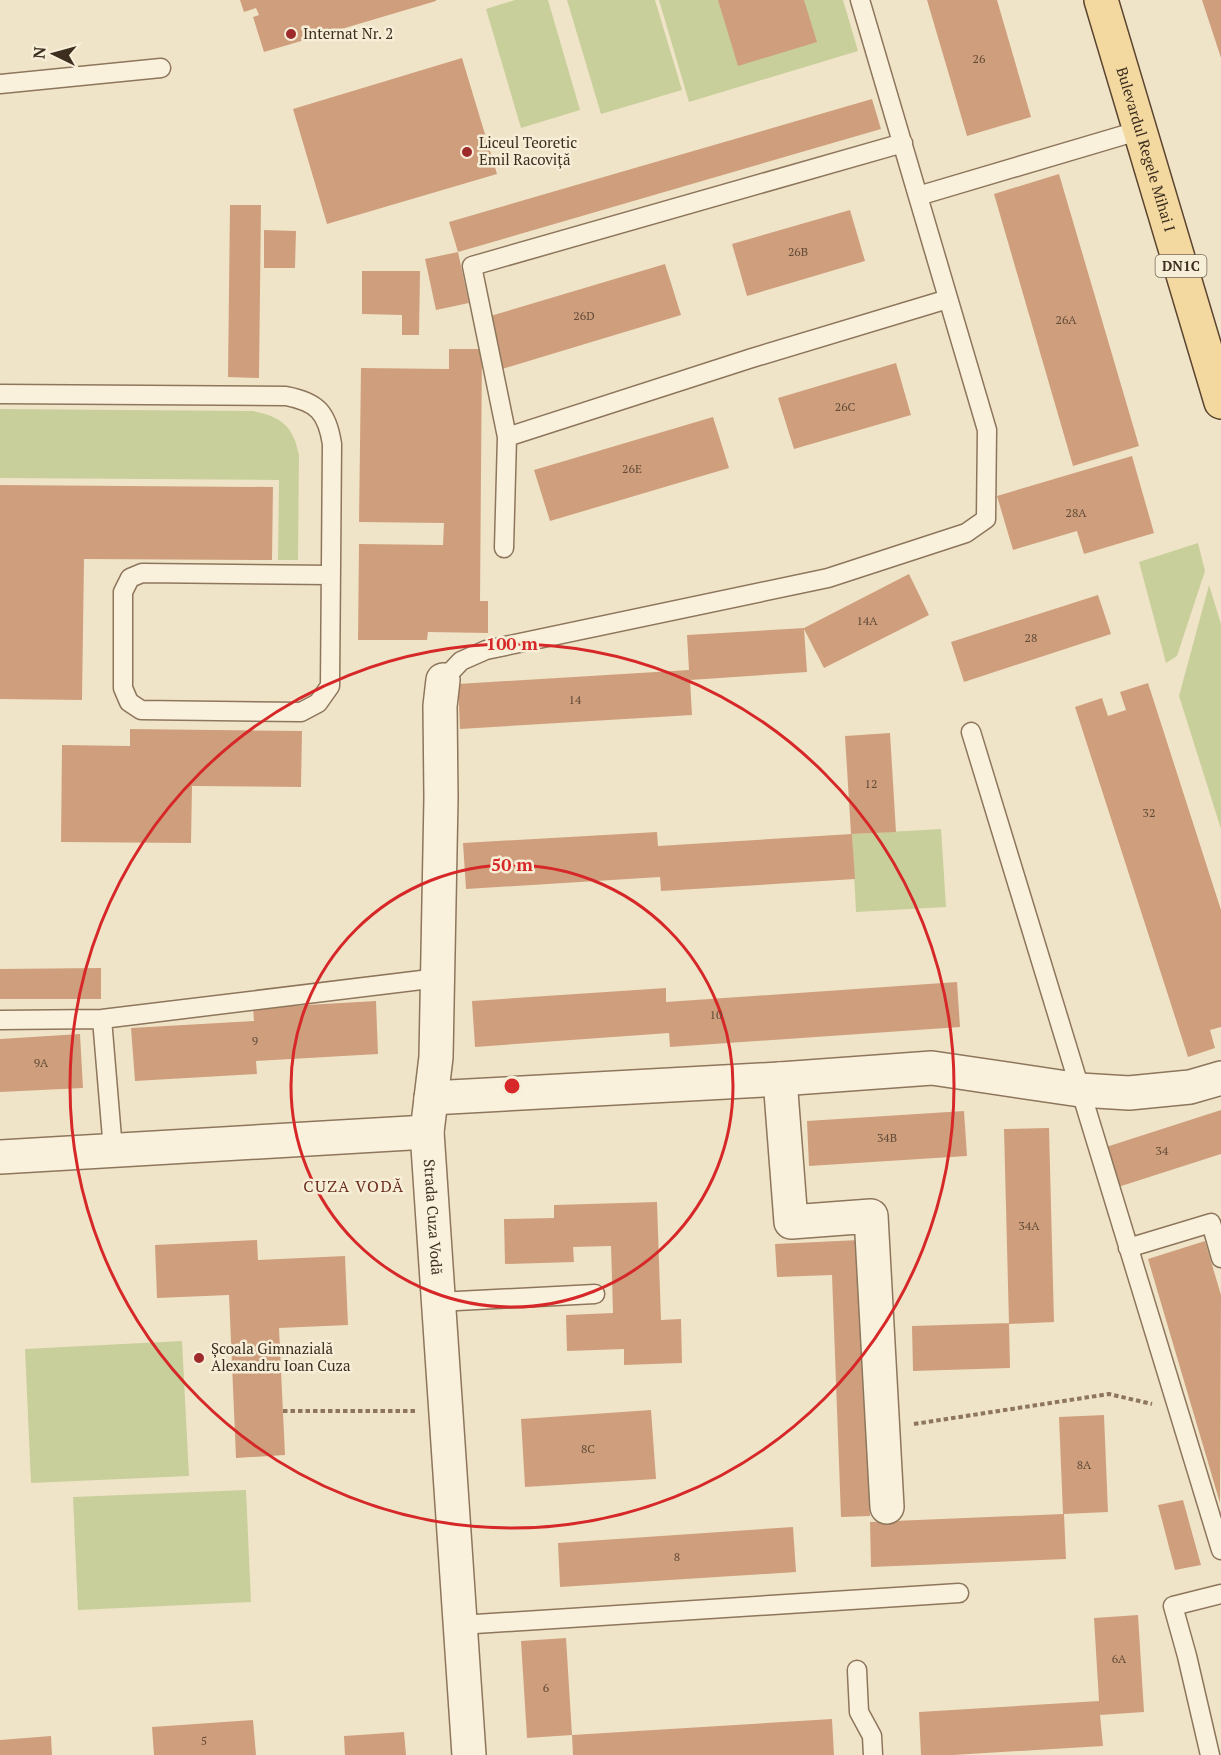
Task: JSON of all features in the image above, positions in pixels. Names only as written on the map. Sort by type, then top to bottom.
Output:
[{"type":"main road","name":"Bulevardul Regele Mihai I","points":[[1101,0],[1221,402]]},
{"type":"street","name":"Strada Cuza Vodă","points":[[443,680],[440,706],[441,798],[436,1057],[427,1131],[469,1755]]},
{"type":"street","points":[[431,1098],[780,1079],[932,1068],[1080,1090],[1129,1093],[1190,1087],[1221,1078]]},
{"type":"street","points":[[780,1079],[791,1222],[871,1216],[887,1507]]},
{"type":"street","points":[[0,1156],[427,1131]]},
{"type":"lane","points":[[443,680],[460,661],[486,650],[828,578],[966,533],[986,519],[987,430],[860,0]]},
{"type":"lane","points":[[0,84],[161,68]]},
{"type":"lane","points":[[918,196],[1141,130]]},
{"type":"lane","points":[[504,548],[507,437],[472,266],[903,143]]},
{"type":"lane","points":[[507,437],[752,358],[948,299]]},
{"type":"lane","points":[[0,394],[286,396],[304,400],[320,410],[329,426],[332,444],[331,575],[330,686],[318,703],[301,712],[141,711],[129,702],[123,688],[123,592],[130,578],[142,573],[331,575]]},
{"type":"lane","points":[[971,732],[1221,1550]]},
{"type":"lane","points":[[0,1020],[102,1019],[438,978]]},
{"type":"lane","points":[[102,1019],[113,1150]]},
{"type":"lane","points":[[1128,1248],[1211,1223],[1221,1258]]},
{"type":"lane","points":[[438,1302],[595,1294]]},
{"type":"lane","points":[[460,1625],[959,1593]]},
{"type":"lane","points":[[1210,1755],[1173,1606],[1221,1594]]},
{"type":"lane","points":[[857,1670],[859,1712],[872,1736],[873,1755]]},
{"type":"path","points":[[883,1429],[1109,1394],[1179,1410]]},
{"type":"path","points":[[283,1410],[426,1411]]},
{"type":"green space","points":[[515,0],[548,0],[580,110],[521,128],[486,9]]},
{"type":"green space","points":[[567,0],[655,0],[682,90],[601,114]]},
{"type":"green space","points":[[659,0],[843,0],[858,51],[689,102]]},
{"type":"green space","points":[[0,409],[253,411],[272,416],[285,424],[293,437],[299,455],[298,560],[278,560],[279,480],[0,478]]},
{"type":"green space","points":[[1198,543],[1205,571],[1177,656],[1166,663],[1139,562]]},
{"type":"green space","points":[[1209,585],[1221,624],[1221,829],[1179,696]]},
{"type":"green space","points":[[941,829],[946,907],[856,912],[852,834]]},
{"type":"green space","points":[[182,1341],[189,1476],[31,1483],[25,1349]]},
{"type":"green space","points":[[246,1490],[251,1602],[78,1610],[73,1497]]},
{"type":"building","name":"Internat Nr. 2","points":[[240,0],[436,1],[264,52],[253,17],[259,15],[256,8],[244,12]]},
{"type":"building","points":[[718,0],[804,0],[817,42],[738,66]]},
{"type":"building","points":[[927,0],[997,0],[1031,117],[967,136]]},
{"type":"building","points":[[1202,0],[1221,0],[1221,58]]},
{"type":"building","points":[[462,58],[497,174],[327,224],[293,109]]},
{"type":"building","points":[[872,99],[881,129],[458,252],[449,222]]},
{"type":"building","points":[[1059,174],[1139,446],[1073,466],[994,194]]},
{"type":"building","points":[[230,205],[261,205],[259,378],[228,377]]},
{"type":"building","points":[[850,210],[865,261],[747,296],[732,244]]},
{"type":"building","points":[[264,230],[296,231],[295,268],[264,268]]},
{"type":"building","points":[[458,252],[469,303],[436,310],[425,259]]},
{"type":"building","points":[[665,264],[681,315],[502,369],[487,317]]},
{"type":"building","points":[[362,271],[420,271],[419,335],[402,335],[402,315],[362,314]]},
{"type":"building","points":[[449,349],[482,349],[480,601],[488,601],[488,633],[428,632],[427,640],[358,640],[359,544],[443,545],[444,523],[359,522],[361,368],[449,369]]},
{"type":"building","points":[[896,363],[911,415],[794,449],[778,398]]},
{"type":"building","points":[[713,417],[729,468],[550,521],[534,470]]},
{"type":"building","points":[[1132,456],[1154,533],[1084,554],[1077,531],[1013,550],[997,496]]},
{"type":"building","points":[[0,485],[273,487],[272,560],[84,559],[82,700],[0,699]]},
{"type":"building","points":[[909,574],[929,615],[824,668],[804,629],[807,672],[690,680],[692,715],[460,729],[458,684],[689,670],[687,635],[804,628]]},
{"type":"building","points":[[1098,595],[1111,634],[964,682],[951,642]]},
{"type":"building","points":[[1148,683],[1221,910],[1221,1027],[1210,1030],[1215,1048],[1188,1057],[1075,707],[1102,698],[1108,716],[1126,710],[1120,692]]},
{"type":"building","points":[[130,729],[302,731],[301,787],[192,786],[191,843],[61,842],[62,745],[130,746]]},
{"type":"building","points":[[890,733],[896,832],[851,834],[845,736]]},
{"type":"building","points":[[657,832],[658,846],[852,834],[855,879],[661,891],[660,877],[466,889],[463,843]]},
{"type":"building","points":[[101,968],[101,999],[0,999],[0,969]]},
{"type":"building","points":[[957,982],[960,1027],[670,1047],[669,1033],[475,1047],[472,1001],[666,988],[666,1002]]},
{"type":"building","points":[[376,1001],[378,1054],[256,1061],[257,1074],[135,1081],[131,1028],[254,1021],[253,1008]]},
{"type":"building","points":[[80,1034],[83,1088],[0,1092],[0,1039]]},
{"type":"building","points":[[1221,1110],[1221,1154],[1115,1188],[1103,1148]]},
{"type":"building","points":[[964,1111],[967,1156],[809,1166],[807,1121]]},
{"type":"building","points":[[1049,1128],[1054,1322],[1009,1324],[1004,1129]]},
{"type":"building","points":[[657,1202],[661,1320],[681,1319],[682,1363],[624,1365],[624,1349],[567,1351],[566,1315],[613,1313],[611,1246],[573,1247],[574,1262],[505,1264],[504,1219],[554,1218],[554,1205]]},
{"type":"building","points":[[257,1240],[258,1260],[345,1256],[348,1325],[279,1328],[285,1455],[236,1458],[229,1295],[157,1298],[155,1245]]},
{"type":"building","points":[[859,1240],[870,1516],[841,1517],[832,1275],[777,1277],[775,1244]]},
{"type":"building","points":[[1205,1241],[1221,1295],[1220,1503],[1148,1259]]},
{"type":"building","points":[[1009,1323],[1010,1368],[913,1371],[912,1326]]},
{"type":"building","points":[[651,1410],[656,1479],[525,1487],[521,1419]]},
{"type":"building","points":[[1104,1415],[1108,1512],[1064,1514],[1066,1559],[871,1567],[870,1522],[1063,1514],[1059,1417]]},
{"type":"building","points":[[1183,1500],[1201,1565],[1175,1570],[1158,1505]]},
{"type":"building","points":[[793,1527],[796,1572],[560,1587],[558,1543]]},
{"type":"building","points":[[1138,1615],[1144,1712],[1100,1715],[1103,1746],[921,1755],[919,1712],[1099,1701],[1094,1618]]},
{"type":"building","points":[[566,1638],[572,1735],[527,1738],[521,1641]]},
{"type":"building","points":[[832,1719],[834,1755],[573,1755],[572,1735]]},
{"type":"building","points":[[253,1720],[256,1755],[154,1755],[152,1727]]},
{"type":"building","points":[[404,1732],[406,1755],[345,1755],[344,1736]]},
{"type":"building","points":[[51,1736],[52,1755],[0,1755],[0,1740]]},
{"type":"place","name":"Internat Nr. 2","points":[[291,34]]},
{"type":"place","name":"Liceul Teoretic Emil Racoviță","points":[[467,152]]},
{"type":"place","name":"Școala Gimnazială Alexandru Ioan Cuza","points":[[199,1358]]},
{"type":"district","name":"CUZA VODĂ","points":[[354,1186]]}]
